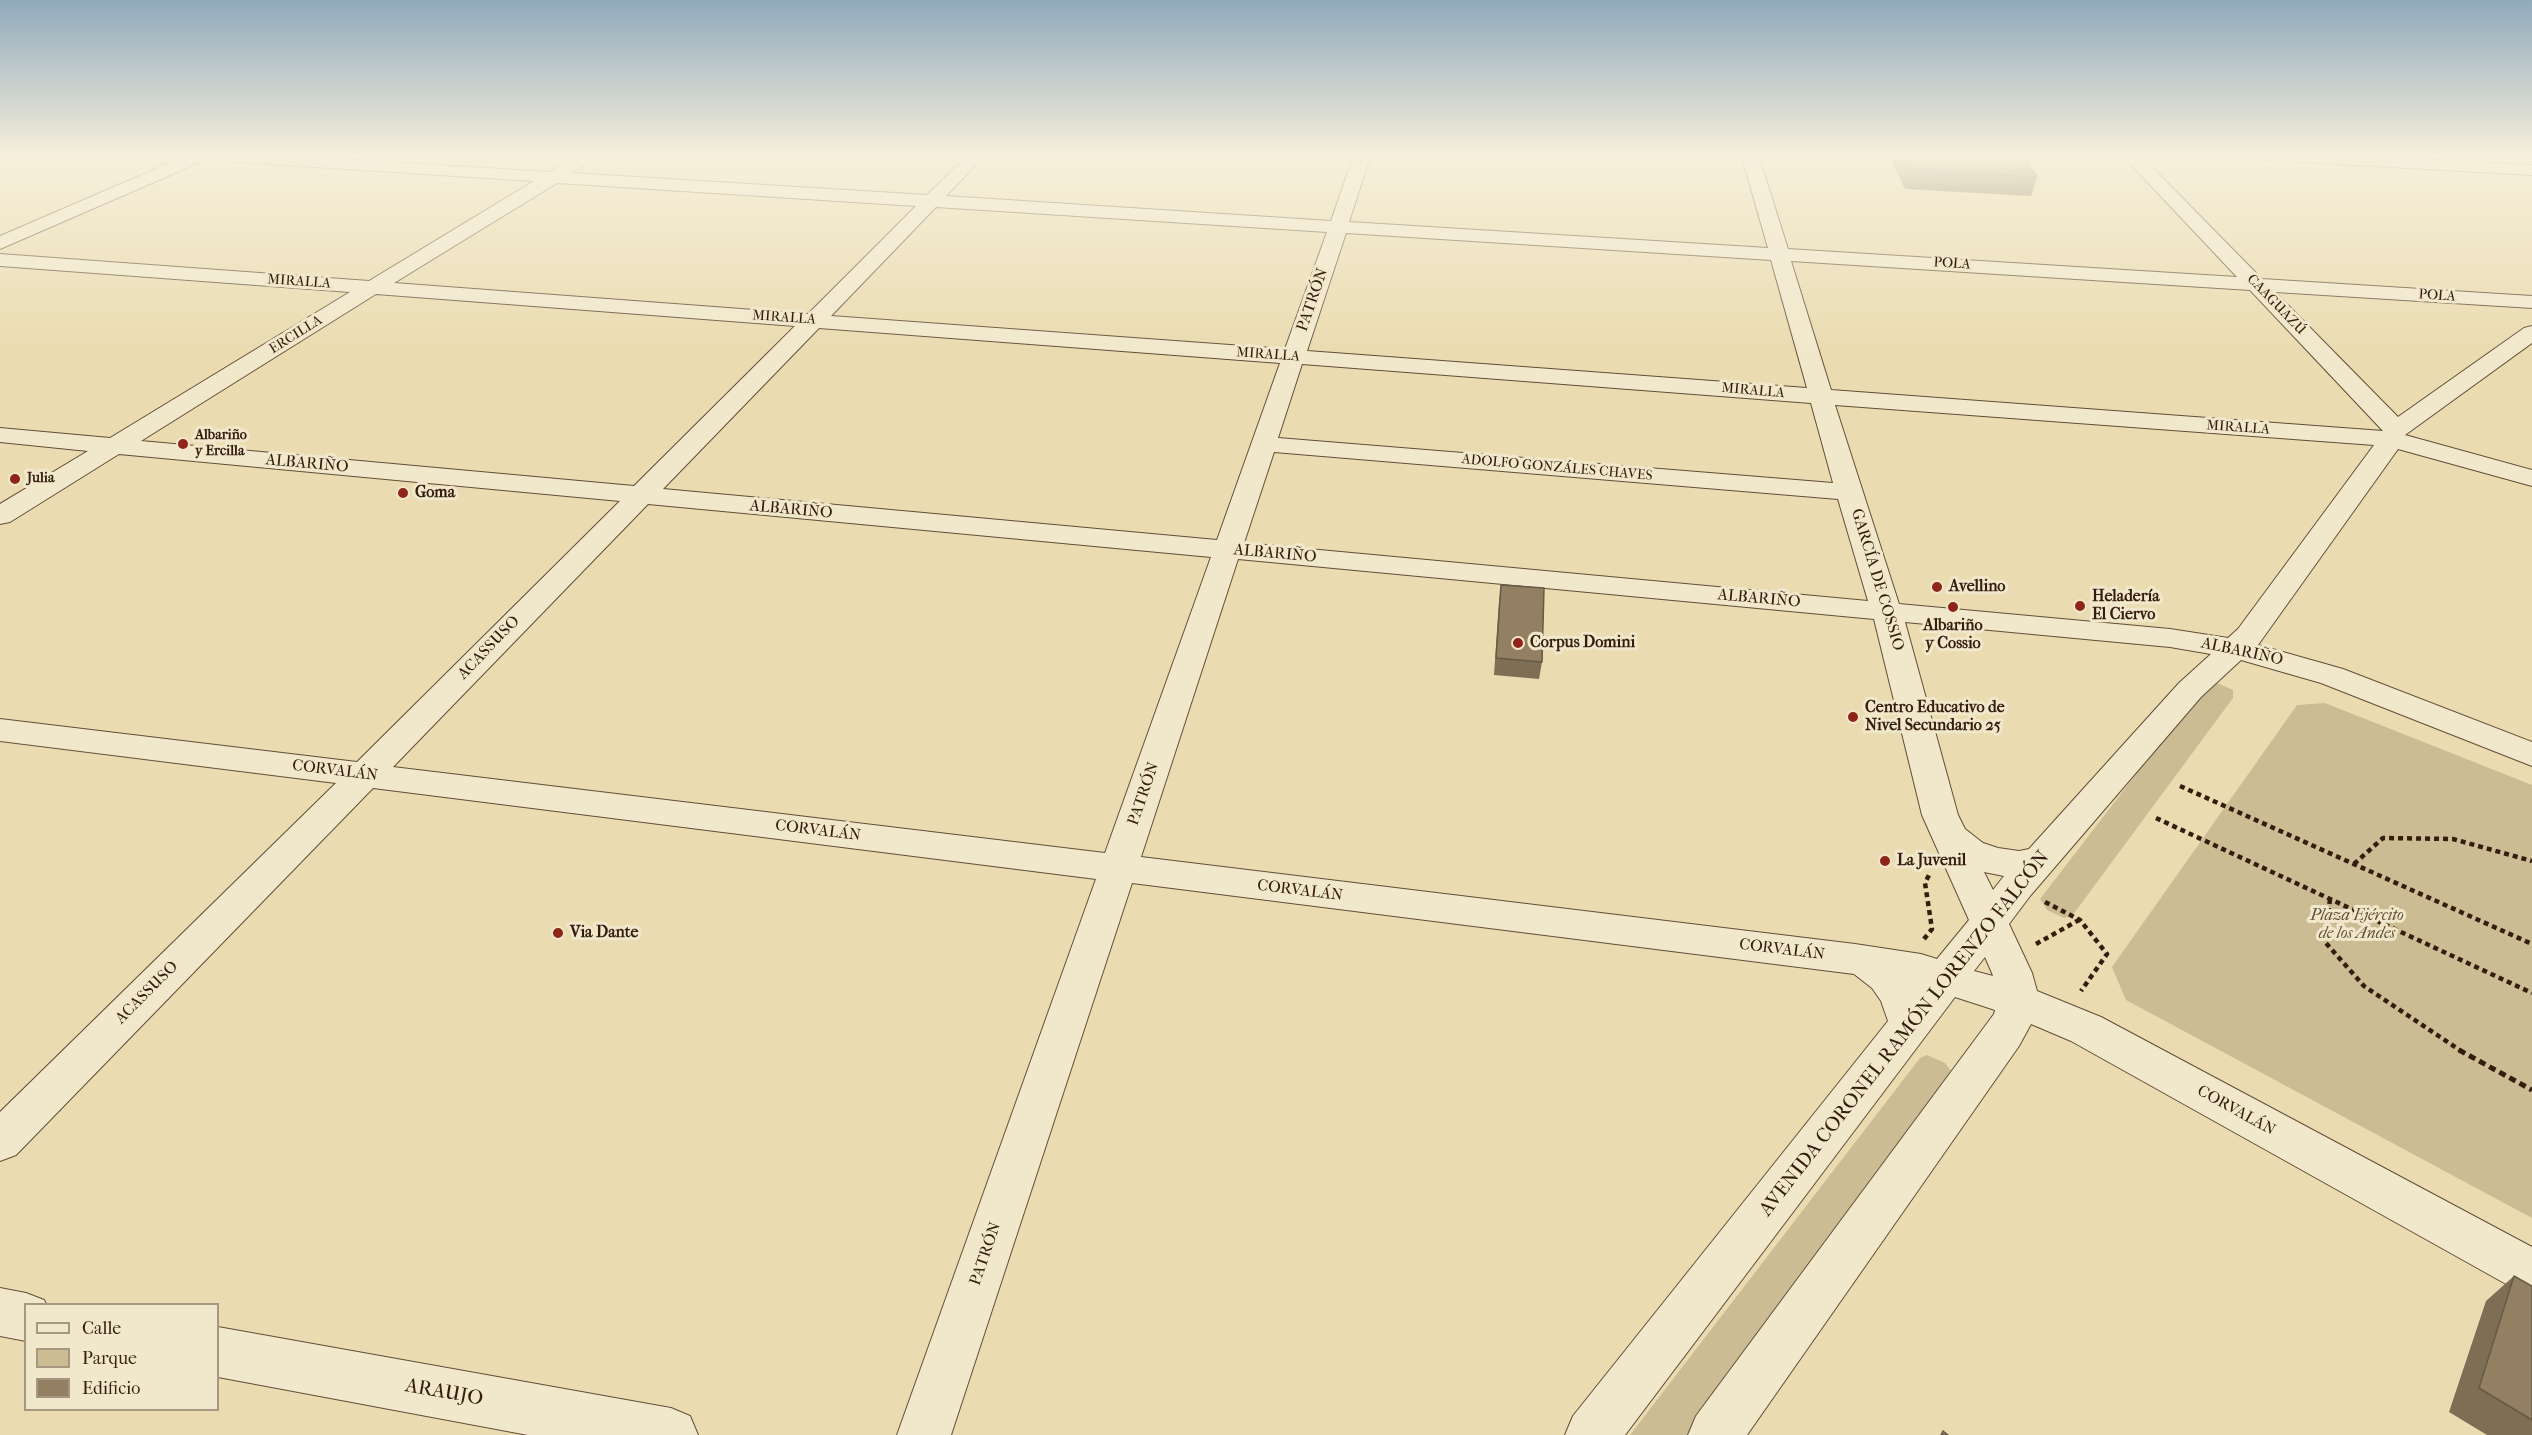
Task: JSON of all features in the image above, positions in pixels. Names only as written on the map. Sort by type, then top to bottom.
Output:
[{"type":"street","points":[[0,243],[49,221]]},
{"type":"street","name":"ERCILLA","points":[[0,516],[481,221]]},
{"type":"street","name":"ACASSUSO","points":[[0,1141],[912,221]]},
{"type":"street","name":"POLA","points":[[1273,221],[2532,302]]},
{"type":"street","name":"PATRÓN","points":[[924,1435],[1339,221]]},
{"type":"street","name":"GARCÍA DE COSSIO","points":[[1771,221],[1849,492],[1898,645],[1940,815],[1990,922],[2012,981]]},
{"type":"street","name":"CAAGUAZÚ","points":[[2195,221],[2256,284],[2393,434]]},
{"type":"street","name":"MIRALLA","points":[[0,260],[1823,398],[2393,434],[2532,478]]},
{"type":"street","name":"AVENIDA CORONEL RAMÓN LORENZO FALCÓN","points":[[1592,1435],[2039,860],[2190,690],[2236,649],[2267,612],[2393,434],[2532,333]]},
{"type":"street","name":"ALBARIÑO","points":[[0,435],[2170,638],[2236,649],[2283,660],[2332,676],[2532,755]]},
{"type":"street","name":"ADOLFO GONZÁLES CHAVES","points":[[1265,444],[1849,492]]},
{"type":"street","name":"CORVALÁN","points":[[0,730],[1882,963],[1948,977],[2012,981],[2085,1029],[2532,1273]]},
{"type":"street","points":[[1951,838],[1970,852],[1994,861],[2019,864],[2039,860]]},
{"type":"street","points":[[1882,963],[1886,977],[1897,991],[1906,1009],[1910,1027]]},
{"type":"street","points":[[1714,1435],[2004,1034],[2013,1019],[2012,981]]},
{"type":"street","points":[[0,1312],[24,1317]]},
{"type":"street","name":"ARAUJO","points":[[219,1352],[670,1435]]},
{"type":"path","points":[[2180,786],[2532,944]]},
{"type":"path","points":[[2156,818],[2532,993]]},
{"type":"path","points":[[2354,864],[2383,838],[2452,839],[2532,861]]},
{"type":"path","points":[[1882,963],[1932,929],[1925,883],[1930,873],[1967,872]]},
{"type":"path","points":[[2330,899],[2325,942],[2364,986],[2469,1057],[2532,1090]]},
{"type":"path","points":[[2012,981],[2080,920]]},
{"type":"green space","points":[[2215,682],[2233,690],[2233,698],[2072,916],[2064,918],[2047,910],[2040,899],[2204,686]]},
{"type":"green space","name":"Plaza Ejército de los Andes","points":[[2325,703],[2532,785],[2532,1218],[2126,1000],[2112,967],[2297,705]]},
{"type":"green space","points":[[1927,1055],[1945,1063],[1954,1075],[1691,1435],[1630,1435],[1920,1058]]},
{"type":"building","name":"Corpus Domini","points":[[1501,585],[1544,588],[1542,662],[1496,658]]},
{"type":"building","points":[[2514,1276],[2532,1286],[2532,1420],[2479,1388]]},
{"type":"place","name":"Albariño y Ercilla","points":[[183,444]]},
{"type":"place","name":"Julia","points":[[15,479]]},
{"type":"place","name":"Goma","points":[[403,493]]},
{"type":"place","name":"Avellino","points":[[1937,587]]},
{"type":"place","name":"Heladería El Ciervo","points":[[2080,606]]},
{"type":"place","name":"Albariño y Cossio","points":[[1953,607]]},
{"type":"place","name":"Corpus Domini","points":[[1518,643]]},
{"type":"place","name":"Centro Educativo de Nivel Secundario 25","points":[[1853,717]]},
{"type":"place","name":"La Juvenil","points":[[1885,861]]},
{"type":"place","name":"Via Dante","points":[[558,933]]}]
